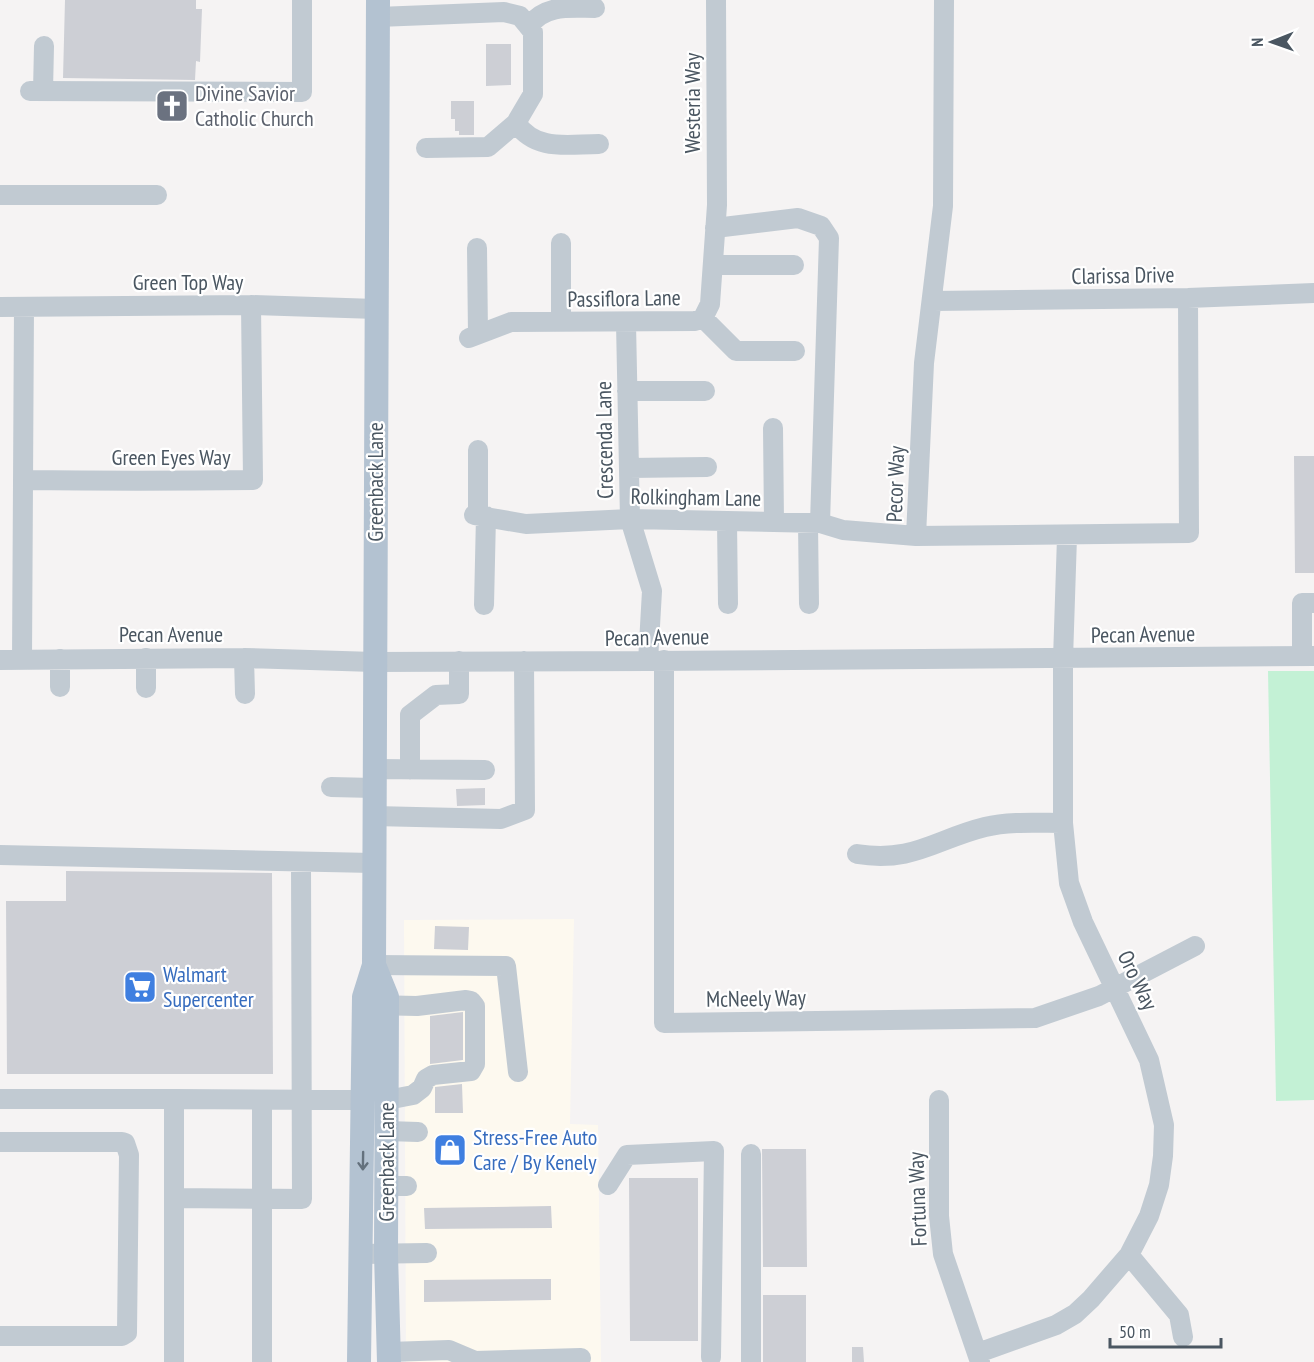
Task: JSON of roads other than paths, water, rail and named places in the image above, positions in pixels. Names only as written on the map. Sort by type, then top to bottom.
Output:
[{"type":"main road","name":"Greenback Lane","points":[[359,1362],[361,1254],[376,1084],[374,1049],[364,1040],[376,1005],[387,997],[374,965],[378,9]]},
{"type":"main road","name":"Greenback Lane","points":[[375,1100],[376,1005]]},
{"type":"main road","points":[[375,1100],[372,1110],[377,1134],[387,1139]]},
{"type":"main road","name":"Greenback Lane","points":[[387,1139],[397,1186],[386,1254],[389,1357]]},
{"type":"main road","points":[[361,1285],[374,1295],[374,1340],[389,1357]]},
{"type":"street","points":[[44,45],[37,91],[302,92],[302,0]]},
{"type":"street","name":"Westeria Way","points":[[716,0],[717,205]]},
{"type":"street","name":"Pecor Way","points":[[944,0],[943,206],[924,363],[916,536],[1066,537],[1189,533],[1188,298]]},
{"type":"street","points":[[530,25],[537,16],[547,11],[595,8]]},
{"type":"street","points":[[378,9],[504,12],[520,16],[530,25],[534,39],[532,94],[516,123],[488,147],[426,148]]},
{"type":"street","points":[[516,123],[526,136],[538,143],[599,144]]},
{"type":"street","points":[[0,195],[157,195]]},
{"type":"street","name":"Passiflora Lane","points":[[477,248],[473,336],[511,322],[695,321],[703,318],[710,304],[717,205]]},
{"type":"street","points":[[715,228],[798,218],[821,226],[829,238],[809,604]]},
{"type":"street","points":[[561,243],[561,322]]},
{"type":"street","points":[[713,265],[794,266]]},
{"type":"street","name":"Clarissa Drive","points":[[933,301],[1188,298],[1314,293]]},
{"type":"street","name":"Green Top Way","points":[[0,307],[251,305],[376,309]]},
{"type":"street","name":"Green Eyes Way","points":[[23,480],[253,480],[251,305]]},
{"type":"street","points":[[22,660],[24,307]]},
{"type":"street","points":[[703,318],[736,351],[795,351]]},
{"type":"street","name":"Crescenda Lane","points":[[626,323],[630,519],[652,591],[656,661]]},
{"type":"street","points":[[627,391],[705,391]]},
{"type":"street","points":[[773,428],[774,522]]},
{"type":"street","points":[[478,450],[484,604]]},
{"type":"street","points":[[629,468],[707,467]]},
{"type":"street","name":"Rolkingham Lane","points":[[480,515],[526,524],[630,519],[814,523],[843,530],[916,536]]},
{"type":"street","points":[[728,521],[728,604]]},
{"type":"street","name":"Oro Way","points":[[979,1358],[1036,1334],[1075,1314],[1129,1255],[1149,1216],[1159,1185],[1164,1125],[1149,1060],[1076,906],[1069,883],[1063,823],[1066,537]]},
{"type":"street","points":[[1308,656],[1302,603],[1314,603]]},
{"type":"street","name":"Pecan Avenue","points":[[0,660],[244,658],[374,662],[1308,656]]},
{"type":"street","points":[[146,658],[146,688]]},
{"type":"street","points":[[244,658],[245,694]]},
{"type":"street","points":[[60,659],[60,687]]},
{"type":"street","points":[[410,770],[410,716],[436,694],[459,694],[459,661]]},
{"type":"street","points":[[374,816],[501,819],[525,810],[524,661]]},
{"type":"street","name":"McNeely Way","points":[[656,661],[664,1023],[1025,1019],[1046,1016],[1100,996],[1195,946]]},
{"type":"street","points":[[331,787],[410,770],[485,770]]},
{"type":"street","points":[[857,854],[907,855],[986,826],[1063,823]]},
{"type":"street","points":[[0,855],[374,863]]},
{"type":"street","points":[[174,1198],[302,1199],[301,862]]},
{"type":"street","points":[[374,965],[506,966],[518,1072]]},
{"type":"street","points":[[0,1099],[375,1100],[413,1095],[422,1088],[426,1079],[433,1075],[471,1071],[475,1064],[476,1012],[471,1001],[376,1005]]},
{"type":"street","points":[[174,1099],[174,1362]]},
{"type":"street","points":[[262,1100],[262,1362]]},
{"type":"street","name":"Fortuna Way","points":[[939,1100],[939,1216],[943,1254],[958,1303],[979,1358]]},
{"type":"street","points":[[387,1139],[418,1132]]},
{"type":"street","points":[[0,1142],[122,1142],[125,1143],[129,1155],[127,1333],[122,1336],[0,1336]]},
{"type":"street","points":[[608,1185],[627,1155],[714,1151],[711,1357]]},
{"type":"street","points":[[751,1154],[751,1362]]},
{"type":"street","points":[[361,1254],[428,1253]]},
{"type":"street","points":[[1129,1255],[1179,1315],[1183,1337]]},
{"type":"street","points":[[389,1357],[449,1350],[475,1360],[581,1358]]},
{"type":"place","name":"Divine Savior Catholic Church","points":[[172,106]]},
{"type":"place","name":"Walmart Supercenter","points":[[140,987]]},
{"type":"place","name":"Stress-Free Auto Care / By Kenely","points":[[450,1150]]}]
